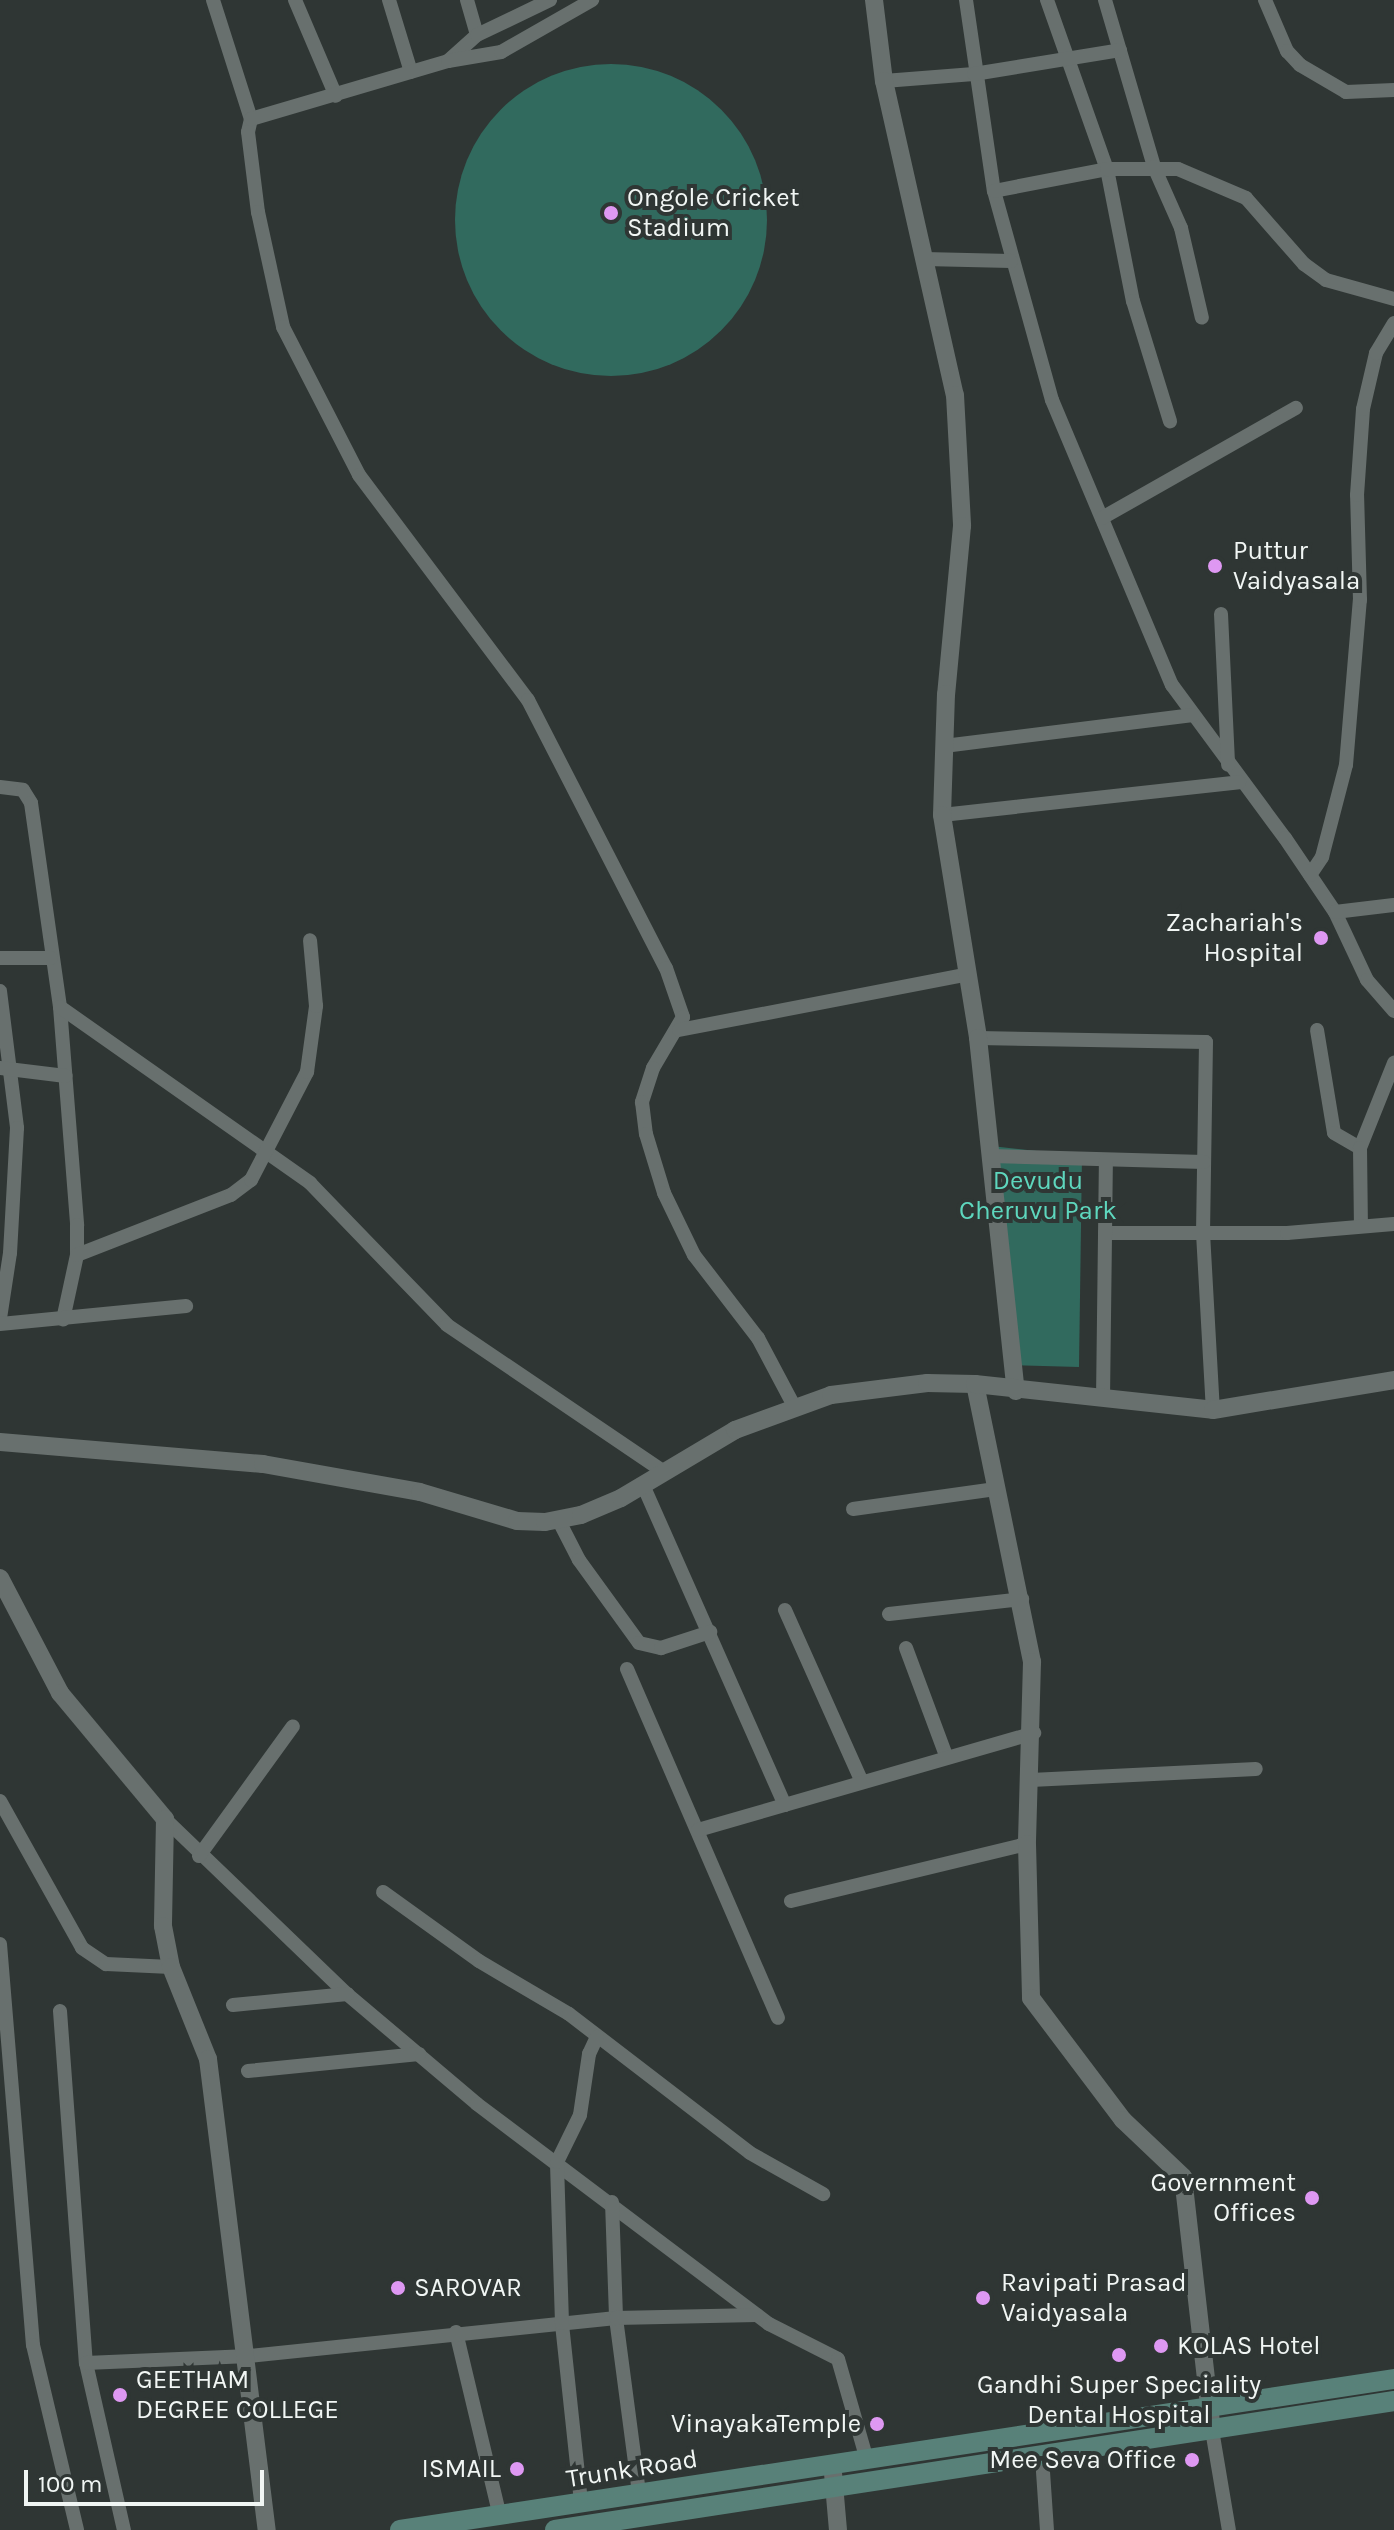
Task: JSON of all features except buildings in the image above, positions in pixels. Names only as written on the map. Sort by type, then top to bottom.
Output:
[{"type":"main road","name":"Trunk Road","points":[[400,2530],[1394,2379]]},
{"type":"main road","points":[[555,2530],[837,2490],[1394,2401]]},
{"type":"street","points":[[213,0],[251,119],[248,132],[258,212],[283,327],[314,395],[359,475],[528,700],[681,1001],[679,1030],[653,1068],[642,1102],[646,1134],[664,1193],[694,1255],[758,1338],[794,1406]]},
{"type":"street","points":[[295,0],[336,96]]},
{"type":"street","points":[[389,0],[411,72]]},
{"type":"street","points":[[467,0],[477,35]]},
{"type":"street","points":[[448,61],[477,35],[550,0]]},
{"type":"street","points":[[251,119],[448,61],[521,43],[592,0]]},
{"type":"street","points":[[874,0],[884,81],[955,395],[962,526],[944,746],[942,815],[965,975],[978,1038],[1016,1391]]},
{"type":"street","points":[[966,0],[974,74],[994,191],[1052,400],[1172,685],[1239,782],[1310,875],[1335,912],[1367,980],[1394,1011]]},
{"type":"street","points":[[1047,0],[1107,169],[1133,301],[1170,421]]},
{"type":"street","points":[[1105,0],[1154,167],[1181,228],[1202,318]]},
{"type":"street","points":[[1265,0],[1280,39],[1300,65],[1346,92],[1394,90]]},
{"type":"street","points":[[884,81],[974,74],[1120,50]]},
{"type":"street","points":[[994,191],[1107,169],[1154,167],[1188,172],[1246,198],[1304,264],[1326,280],[1394,299]]},
{"type":"street","points":[[924,259],[1011,261]]},
{"type":"street","points":[[1310,875],[1322,857],[1346,765],[1360,600],[1357,495],[1363,409],[1376,353],[1394,323]]},
{"type":"street","points":[[1102,518],[1296,408]]},
{"type":"street","points":[[1221,614],[1228,766]]},
{"type":"street","points":[[944,746],[1193,715]]},
{"type":"street","points":[[942,815],[1239,782]]},
{"type":"street","points":[[0,787],[23,790],[31,803],[60,1007],[77,1255],[63,1320]]},
{"type":"street","points":[[1335,912],[1394,905]]},
{"type":"street","points":[[77,1255],[231,1195],[251,1180],[307,1072],[316,1006],[310,940]]},
{"type":"street","points":[[0,958],[51,958]]},
{"type":"street","points":[[679,1030],[965,975]]},
{"type":"street","points":[[0,991],[15,1191],[0,1318]]},
{"type":"street","points":[[60,1007],[340,1209],[447,1325],[664,1472]]},
{"type":"street","points":[[1317,1030],[1334,1133],[1360,1148]]},
{"type":"street","points":[[978,1038],[1206,1042],[1203,1233],[1213,1410]]},
{"type":"street","points":[[1361,1226],[1360,1148],[1394,1063]]},
{"type":"street","points":[[6,1068],[66,1076]]},
{"type":"street","points":[[991,1156],[1204,1162]]},
{"type":"street","points":[[1103,1399],[1106,1161]]},
{"type":"street","points":[[1105,1233],[1203,1233],[1394,1224]]},
{"type":"street","points":[[0,1324],[186,1306]]},
{"type":"street","points":[[0,1442],[263,1464],[457,1500],[517,1521],[559,1521],[643,1485],[735,1430],[794,1406],[888,1387],[975,1384],[1016,1391],[1213,1410],[1394,1380]]},
{"type":"street","points":[[975,1384],[1022,1599],[1032,1662],[1034,1733],[1027,1844],[1031,1998],[1123,2120],[1183,2177],[1208,2408],[1229,2530]]},
{"type":"street","points":[[643,1485],[785,1805]]},
{"type":"street","points":[[853,1509],[996,1489]]},
{"type":"street","points":[[559,1521],[579,1560],[639,1643],[661,1648],[710,1632]]},
{"type":"street","points":[[0,1578],[60,1693],[199,1856],[347,1994],[419,2054],[757,2315],[838,2359],[867,2460]]},
{"type":"street","points":[[889,1614],[1022,1599]]},
{"type":"street","points":[[785,1610],[862,1782]]},
{"type":"street","points":[[906,1648],[947,1758]]},
{"type":"street","points":[[627,1669],[778,2018]]},
{"type":"street","points":[[199,1856],[293,1726]]},
{"type":"street","points":[[698,1830],[1034,1733]]},
{"type":"street","points":[[1031,1780],[1256,1769]]},
{"type":"street","points":[[0,1801],[82,1948],[106,1964],[171,1967]]},
{"type":"street","points":[[165,1819],[163,1926],[171,1967],[208,2059],[229,2256],[249,2356],[267,2530]]},
{"type":"street","points":[[791,1901],[1027,1844]]},
{"type":"street","points":[[383,1892],[671,2087],[750,2153],[823,2194]]},
{"type":"street","points":[[0,1944],[33,2345],[77,2530]]},
{"type":"street","points":[[233,2005],[347,1994]]},
{"type":"street","points":[[60,2011],[86,2363],[124,2530]]},
{"type":"street","points":[[581,2502],[562,2323],[557,2162],[580,2115],[589,2054],[597,2037]]},
{"type":"street","points":[[248,2071],[419,2054]]},
{"type":"street","points":[[612,2202],[616,2318],[639,2493]]},
{"type":"street","points":[[86,2363],[249,2356],[456,2332],[616,2318],[757,2315]]},
{"type":"street","points":[[456,2332],[500,2517]]},
{"type":"street","points":[[1042,2457],[1047,2530]]},
{"type":"street","points":[[831,2466],[837,2490],[838,2530]]},
{"type":"green space","name":"Ongole Cricket Stadium","points":[[611,64],[641,67],[685,82],[710,99],[732,121],[755,160],[764,190],[767,220],[764,250],[749,294],[732,319],[710,341],[671,364],[641,373],[611,376],[581,373],[537,358],[512,341],[490,319],[467,280],[458,250],[455,220],[458,190],[473,146],[490,121],[512,99],[551,76],[581,67]]},
{"type":"green space","name":"Devudu Cheruvu Park","points":[[991,1146],[1082,1156],[1079,1367],[1006,1365]]},
{"type":"place","name":"Ongole Cricket Stadium","points":[[611,213]]},
{"type":"place","name":"Puttur Vaidyasala","points":[[1215,566]]},
{"type":"place","name":"Zachariah's Hospital","points":[[1321,938]]},
{"type":"place","name":"Government Offices","points":[[1312,2198]]},
{"type":"place","name":"SAROVAR","points":[[398,2288]]},
{"type":"place","name":"Ravipati Prasad Vaidyasala","points":[[983,2298]]},
{"type":"place","name":"KOLAS Hotel","points":[[1161,2346]]},
{"type":"place","name":"Gandhi Super Speciality Dental Hospital","points":[[1119,2355]]},
{"type":"place","name":"GEETHAM DEGREE COLLEGE","points":[[120,2395]]},
{"type":"place","name":"VinayakaTemple","points":[[877,2424]]},
{"type":"place","name":"Mee Seva Office","points":[[1192,2460]]},
{"type":"place","name":"ISMAIL","points":[[517,2469]]}]
